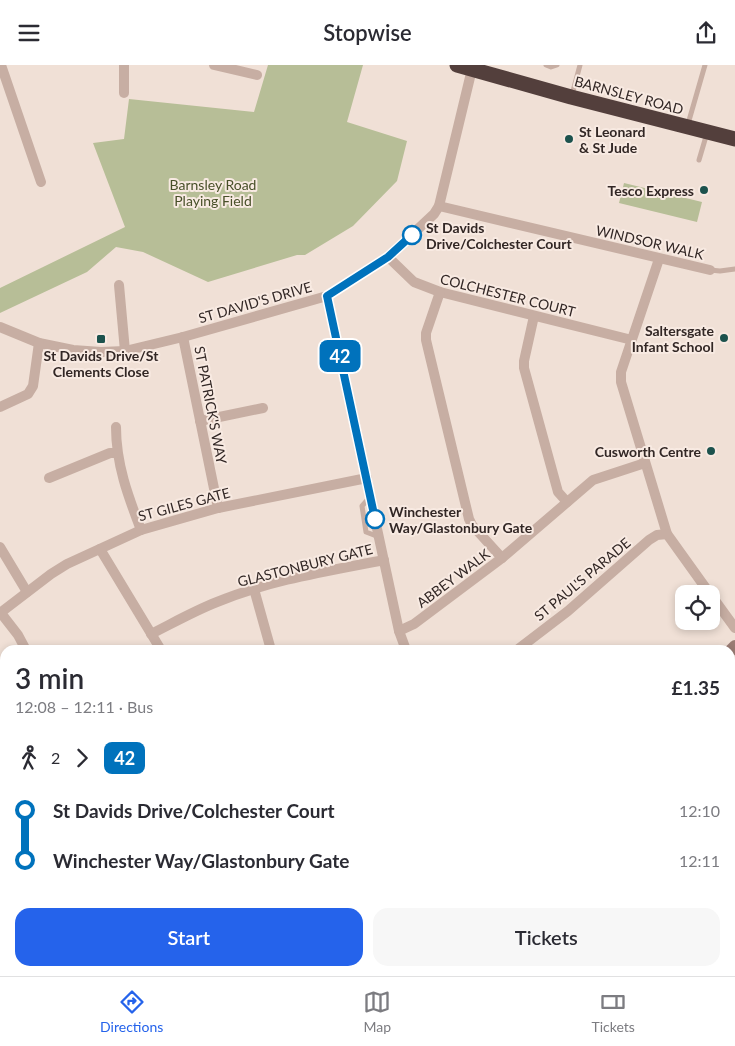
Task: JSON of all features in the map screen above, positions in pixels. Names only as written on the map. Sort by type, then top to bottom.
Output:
[{"type":"highway","name":"BARNSLEY ROAD","points":[[457,65],[571,97],[735,139]]},
{"type":"street","points":[[1,65],[41,182]]},
{"type":"street","points":[[124,65],[124,93]]},
{"type":"street","points":[[214,65],[257,75]]},
{"type":"street","name":"ST DAVID'S DRIVE","points":[[0,327],[39,343],[101,352],[126,351],[183,337],[327,296],[388,257],[439,206],[472,69]]},
{"type":"street","name":"WINDSOR WALK","points":[[439,206],[710,270]]},
{"type":"street","name":"COLCHESTER COURT","points":[[388,257],[414,282],[440,292],[632,340]]},
{"type":"street","points":[[659,259],[622,372],[621,382],[667,534],[704,585]]},
{"type":"street","points":[[118,285],[126,351]]},
{"type":"street","points":[[440,292],[426,333],[426,340],[469,519],[472,525],[502,558]]},
{"type":"street","points":[[327,296],[384,560],[404,645]]},
{"type":"street","points":[[534,316],[524,368],[558,491],[567,503]]},
{"type":"street","name":"ST PATRICK'S WAY","points":[[183,337],[218,508]]},
{"type":"street","points":[[0,407],[30,391],[33,386],[39,343]]},
{"type":"street","points":[[200,421],[266,407]]},
{"type":"street","points":[[116,427],[117,453],[126,490],[141,530]]},
{"type":"street","points":[[49,478],[110,453],[117,453]]},
{"type":"street","name":"ABBEY WALK","points":[[400,631],[414,624],[502,558],[593,480],[645,463]]},
{"type":"street","name":"ST GILES GATE","points":[[0,613],[51,574],[141,530],[218,508],[367,478]]},
{"type":"street","name":"ST PAUL'S PARADE","points":[[524,645],[568,611],[649,540],[657,535],[667,534]]},
{"type":"street","points":[[0,547],[27,592]]},
{"type":"street","points":[[100,549],[158,645]]},
{"type":"street","name":"GLASTONBURY GATE","points":[[151,634],[192,613],[254,589],[296,578],[384,560]]},
{"type":"street","points":[[254,589],[270,645]]},
{"type":"street","points":[[720,607],[735,628]]},
{"type":"street","points":[[0,613],[18,635],[23,645]]},
{"type":"lane","points":[[546,65],[552,67],[557,65]]},
{"type":"lane","points":[[571,97],[580,65]]},
{"type":"lane","points":[[687,127],[705,65]]},
{"type":"lane","points":[[699,160],[707,132]]},
{"type":"lane","points":[[710,270],[735,269]]},
{"type":"green space","name":"Barnsley Road Playing Field","points":[[268,65],[363,65],[347,122],[407,141],[397,181],[353,226],[305,255],[297,255],[208,282],[143,252],[116,247],[87,272],[0,313],[0,288],[125,227],[93,143],[124,139],[129,99],[254,112]]},
{"type":"green space","points":[[624,183],[702,202],[697,222],[619,203]]},
{"type":"bus line","name":"42","points":[[375,519],[327,296],[388,257],[412,235]]},
{"type":"place","name":"St Leonard & St Jude","points":[[569,139]]},
{"type":"place","name":"Tesco Express","points":[[704,190]]},
{"type":"place","name":"St Davids Drive/Colchester Court","points":[[412,235]]},
{"type":"place","name":"Saltersgate Infant School","points":[[724,338]]},
{"type":"place","name":"St Davids Drive/St Clements Close","points":[[101,339]]},
{"type":"place","name":"Cusworth Centre","points":[[711,451]]},
{"type":"place","name":"Winchester Way/Glastonbury Gate","points":[[375,519]]}]
